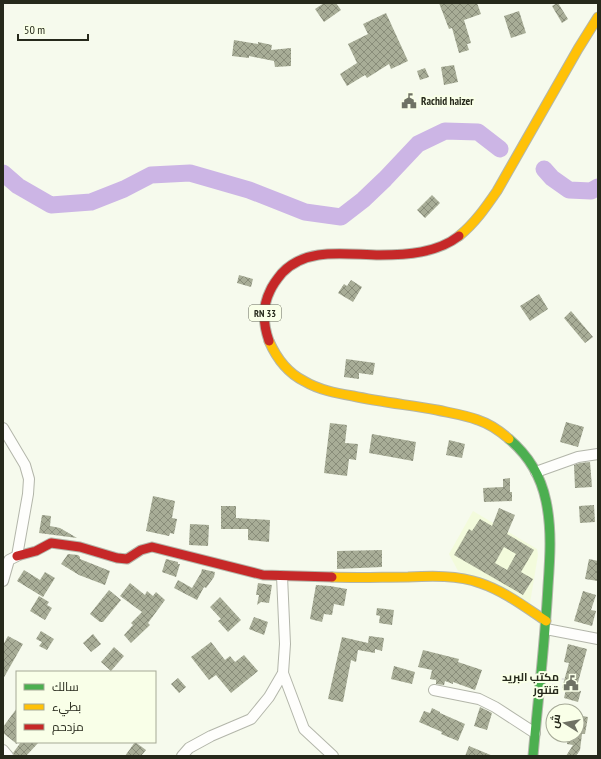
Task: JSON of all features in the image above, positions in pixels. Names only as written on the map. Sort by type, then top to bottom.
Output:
[{"type":"main road","name":"RN 33","points":[[533,756],[546,625],[550,549],[549,521],[545,495],[536,472],[512,442],[501,433],[478,420],[459,415],[346,395],[316,387],[301,380],[287,369],[276,355],[268,340],[264,325],[266,298],[270,288],[287,268],[300,260],[314,255],[332,253],[382,255],[425,252],[440,247],[464,232],[496,193],[584,37],[598,17]]},
{"type":"main road","points":[[17,556],[36,551],[51,543],[80,547],[117,558],[127,559],[141,550],[152,547],[263,575],[354,578],[454,577],[479,582],[493,588],[519,603],[546,625]]},
{"type":"street","points":[[3,428],[25,465],[29,478],[28,494],[17,556],[9,560],[3,581]]},
{"type":"street","points":[[536,472],[578,457],[598,454]]},
{"type":"street","points":[[282,576],[285,644],[283,673],[304,729],[333,756]]},
{"type":"street","points":[[546,625],[598,639]]},
{"type":"street","points":[[182,756],[189,748],[211,736],[251,718],[269,697],[283,673]]},
{"type":"street","points":[[434,690],[479,699],[495,707],[535,733]]},
{"type":"street","points":[[3,750],[8,756]]},
{"type":"shaded area","points":[[473,511],[537,549],[538,555],[530,603],[458,571],[449,554]]},
{"type":"building","points":[[324,3],[336,3],[341,10],[324,22],[315,9]]},
{"type":"building","points":[[439,3],[477,3],[481,14],[464,20],[471,43],[467,44],[469,50],[459,53],[452,28],[449,29]]},
{"type":"building","points":[[557,3],[568,19],[562,23],[552,6]]},
{"type":"building","points":[[519,11],[526,33],[511,38],[504,16]]},
{"type":"building","points":[[386,13],[408,61],[391,69],[389,64],[367,78],[365,75],[347,86],[340,74],[357,63],[348,44],[368,34],[363,24]]},
{"type":"building","points":[[234,40],[272,45],[271,50],[291,48],[291,66],[275,67],[274,61],[249,56],[249,58],[232,56]]},
{"type":"building","points":[[454,65],[458,82],[444,85],[441,67]]},
{"type":"building","points":[[425,68],[429,77],[420,80],[417,71]]},
{"type":"building","points":[[432,195],[440,203],[425,218],[417,210]]},
{"type":"building","points":[[239,275],[253,279],[251,287],[237,283]]},
{"type":"building","points":[[351,280],[362,287],[353,302],[338,293],[344,284],[347,286]]},
{"type":"building","points":[[539,294],[548,309],[530,321],[520,306]]},
{"type":"building","points":[[571,311],[593,337],[585,343],[564,318]]},
{"type":"building","points":[[346,359],[375,363],[373,375],[359,373],[359,379],[344,377]]},
{"type":"building","points":[[566,422],[584,427],[578,447],[560,442]]},
{"type":"building","points":[[330,423],[347,425],[345,443],[358,444],[356,460],[349,459],[347,476],[324,473]]},
{"type":"building","points":[[372,434],[416,442],[413,461],[369,453]]},
{"type":"building","points":[[449,440],[465,444],[462,458],[446,455]]},
{"type":"building","points":[[590,462],[592,487],[575,488],[574,465]]},
{"type":"building","points":[[510,478],[510,492],[512,492],[512,501],[484,502],[483,488],[503,487],[503,479]]},
{"type":"building","points":[[153,496],[175,501],[172,518],[177,519],[174,534],[170,533],[169,536],[146,531]]},
{"type":"building","points":[[594,505],[595,522],[580,523],[579,506]]},
{"type":"building","points":[[221,506],[236,506],[236,518],[270,520],[269,542],[248,540],[248,529],[221,529]]},
{"type":"building","points":[[499,508],[515,515],[507,534],[534,550],[521,572],[533,579],[523,595],[454,555],[469,529],[472,531],[480,519],[492,526]],"holes":[[[504,547],[516,554],[507,570],[495,563]]]},
{"type":"building","points":[[42,515],[51,516],[50,526],[60,528],[77,538],[39,533]]},
{"type":"building","points":[[190,524],[209,525],[208,546],[189,545]]},
{"type":"building","points":[[382,550],[382,567],[337,569],[337,551]]},
{"type":"building","points":[[68,554],[78,555],[80,559],[110,571],[105,585],[79,575],[61,564]]},
{"type":"building","points":[[166,559],[178,562],[178,564],[180,564],[176,577],[162,572]]},
{"type":"building","points":[[589,559],[598,561],[598,581],[585,579]]},
{"type":"building","points":[[202,569],[215,572],[214,577],[206,588],[204,587],[197,600],[174,588],[178,580],[192,588]]},
{"type":"building","points":[[24,570],[40,580],[45,572],[55,578],[43,597],[17,581]]},
{"type":"building","points":[[130,583],[145,595],[147,591],[153,596],[156,592],[165,600],[148,623],[150,625],[131,643],[124,635],[133,625],[131,623],[142,612],[120,596]]},
{"type":"building","points":[[258,583],[272,585],[269,603],[261,602],[257,605],[259,595],[256,595]]},
{"type":"building","points":[[316,585],[347,589],[344,606],[334,604],[332,615],[324,614],[322,622],[310,619]]},
{"type":"building","points":[[109,590],[121,600],[103,622],[100,622],[90,614]]},
{"type":"building","points":[[583,591],[596,595],[591,610],[596,611],[592,626],[574,621]]},
{"type":"building","points":[[39,596],[49,602],[47,605],[52,608],[45,620],[30,611]]},
{"type":"building","points":[[220,597],[241,620],[228,632],[218,621],[221,619],[210,607]]},
{"type":"building","points":[[377,608],[394,610],[392,625],[379,623],[380,616],[376,615]]},
{"type":"building","points":[[254,617],[268,622],[264,635],[249,629]]},
{"type":"building","points":[[41,631],[54,639],[47,650],[39,646],[42,642],[36,639]]},
{"type":"building","points":[[93,634],[101,644],[91,652],[83,643]]},
{"type":"building","points":[[8,636],[23,644],[3,679],[3,645]]},
{"type":"building","points":[[369,636],[384,638],[382,651],[375,649],[375,653],[358,650],[356,662],[351,660],[343,702],[328,699],[342,637],[368,643]]},
{"type":"building","points":[[211,642],[225,660],[230,656],[235,662],[244,655],[258,671],[231,693],[216,675],[209,680],[191,657]]},
{"type":"building","points":[[568,644],[587,649],[576,690],[581,691],[578,702],[564,698],[566,689],[562,688],[569,663],[564,662]]},
{"type":"building","points":[[114,647],[124,656],[111,671],[101,662]]},
{"type":"building","points":[[423,650],[459,659],[458,662],[482,670],[475,690],[453,682],[453,684],[445,681],[444,685],[436,684],[436,680],[430,679],[432,670],[418,667]]},
{"type":"building","points":[[394,666],[415,672],[412,684],[391,679]]},
{"type":"building","points":[[178,678],[186,687],[179,693],[171,684]]},
{"type":"building","points":[[480,707],[492,713],[487,730],[474,726]]},
{"type":"building","points":[[432,708],[465,724],[458,741],[419,722],[424,711],[430,713]]},
{"type":"building","points":[[16,709],[17,744],[3,733],[3,727]]},
{"type":"building","points":[[585,716],[588,717],[585,734]]},
{"type":"building","points":[[20,743],[38,743],[26,756],[14,756],[13,753]]},
{"type":"building","points":[[134,743],[146,750],[141,756],[125,756]]},
{"type":"building","points":[[581,743],[580,750],[576,756],[566,756],[573,745],[567,744]]},
{"type":"building","points":[[469,746],[493,756],[465,756]]},
{"type":"waterway","points":[[3,173],[18,186],[51,205],[91,202],[124,189],[151,175],[190,173],[249,190],[305,212],[341,217],[363,200],[418,144],[445,131],[478,132],[500,149]]},
{"type":"waterway","points":[[544,169],[552,178],[569,190],[591,191],[598,187]]},
{"type":"traffic: fast","points":[[509,439],[528,459],[541,483],[548,512],[550,533],[547,607],[533,756]]},
{"type":"traffic: slow","points":[[459,236],[475,220],[497,191],[578,49],[598,17]]},
{"type":"traffic: slow","points":[[269,341],[279,359],[293,374],[316,387],[340,394],[437,410],[468,417],[491,426],[509,439]]},
{"type":"traffic: slow","points":[[332,577],[435,576],[472,580],[497,590],[546,621]]},
{"type":"traffic: jam","points":[[269,341],[264,316],[267,297],[277,279],[292,264],[316,255],[390,255],[421,252],[441,246],[459,236]]},
{"type":"traffic: jam","points":[[17,556],[36,551],[51,543],[80,547],[117,558],[127,559],[141,550],[152,547],[263,575],[332,577]]},
{"type":"place","name":"Rachid haizer","points":[[409,101]]},
{"type":"place","name":"مكتب البريد قنتور","points":[[571,683]]}]
